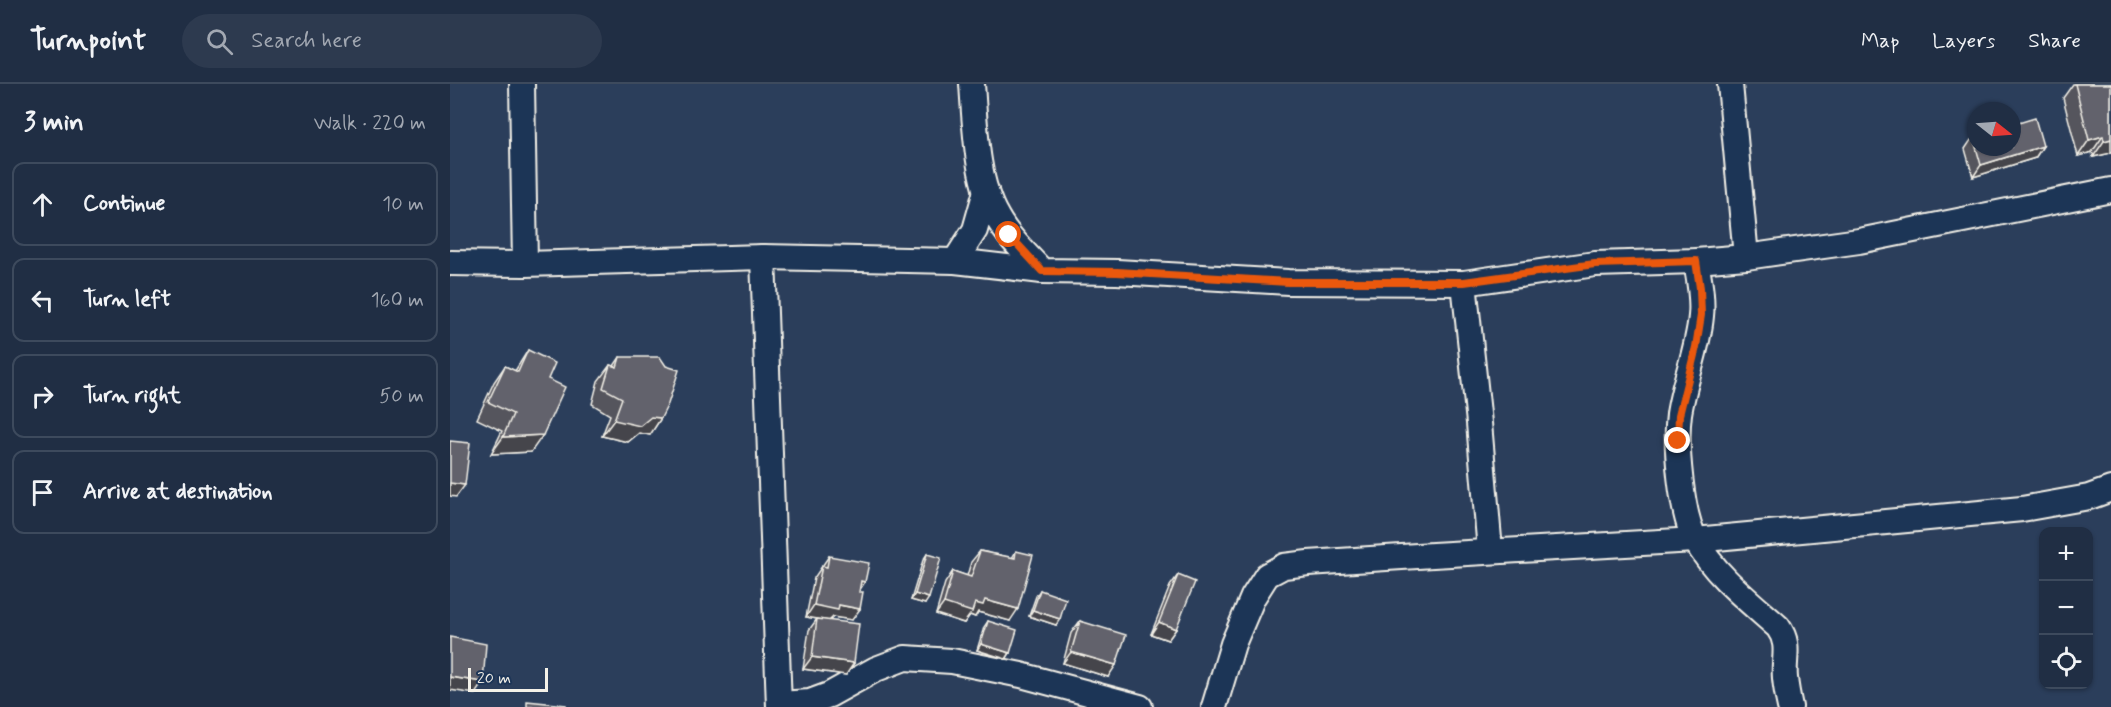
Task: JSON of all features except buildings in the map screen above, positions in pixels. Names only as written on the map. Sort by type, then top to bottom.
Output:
[{"type":"street","points":[[522,84],[525,264]]},
{"type":"street","points":[[972,84],[976,139],[986,191],[996,216],[1009,235],[1042,271]]},
{"type":"street","points":[[1730,84],[1746,256]]},
{"type":"street","points":[[450,263],[525,264],[763,258],[955,261],[1042,271],[1117,272],[1288,282],[1464,282],[1595,264],[1696,261],[1859,241],[2111,190]]},
{"type":"street","points":[[955,261],[975,230],[986,191]]},
{"type":"street","points":[[763,258],[779,706],[810,702],[829,695],[876,669],[904,658],[952,661],[1021,675],[1140,707]]},
{"type":"street","points":[[1696,261],[1701,315],[1696,347],[1679,415],[1679,472],[1686,508],[1695,540],[1724,577],[1778,627],[1783,635],[1786,645],[1785,678],[1790,707]]},
{"type":"street","points":[[1464,282],[1490,551]]},
{"type":"street","points":[[1214,707],[1233,644],[1253,597],[1267,575],[1284,566],[1490,551],[1695,540],[2022,509],[2089,497],[2111,489]]},
{"type":"route","points":[[1009,235],[1042,271],[1117,272],[1288,282],[1464,282],[1595,264],[1696,261],[1701,315],[1696,347],[1679,415],[1678,441]]}]
